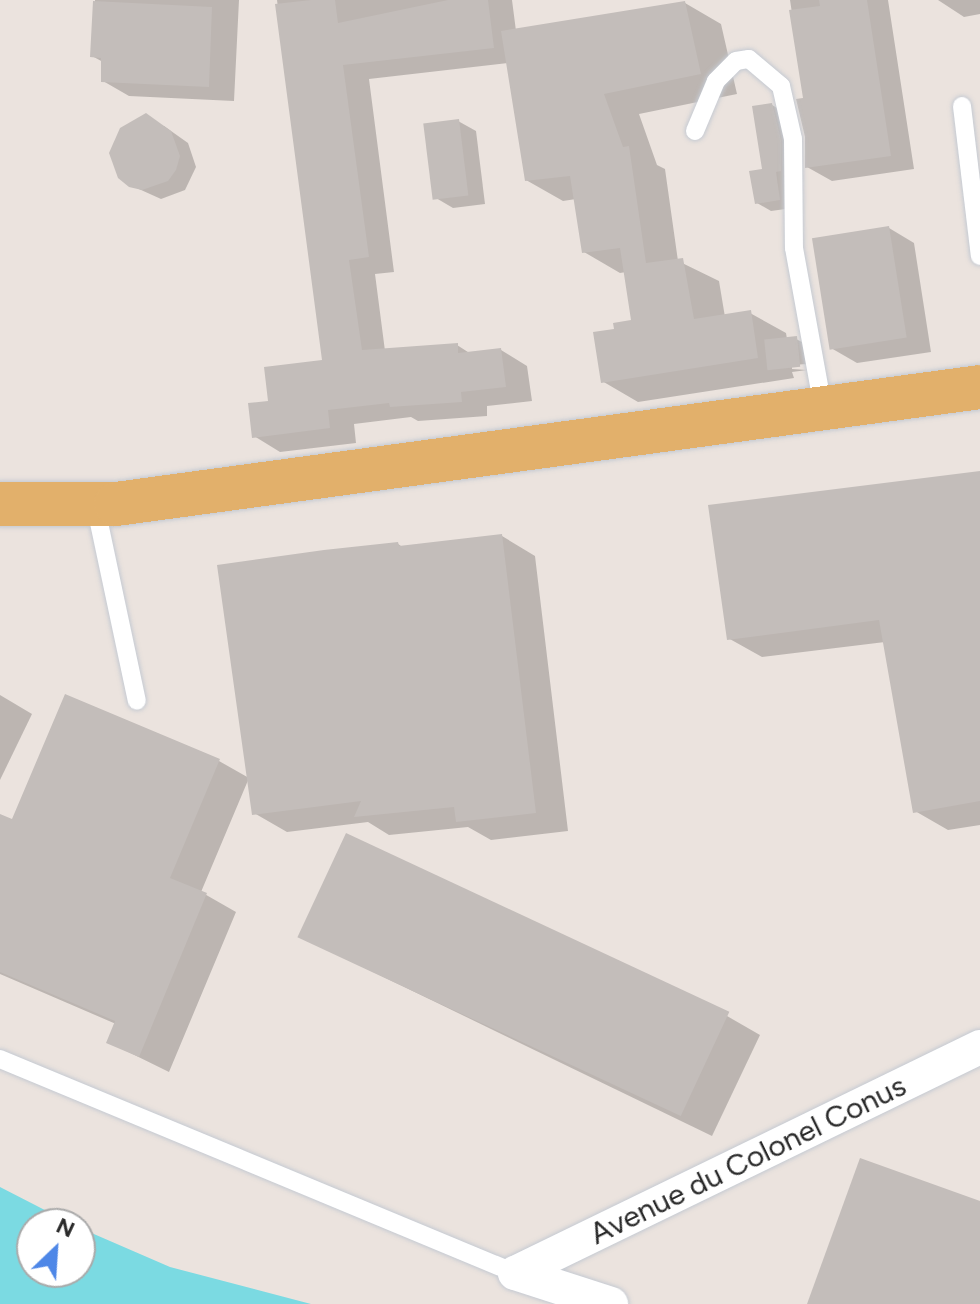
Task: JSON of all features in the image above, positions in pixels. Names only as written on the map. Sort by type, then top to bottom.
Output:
[{"type":"main road","points":[[0,504],[116,504],[980,387]]},
{"type":"street","name":"Avenue du Colonel Conus","points":[[515,1273],[980,1047]]},
{"type":"street","points":[[515,1273],[611,1304]]},
{"type":"lane","points":[[695,131],[716,81],[736,61],[749,59],[781,86],[793,139],[794,248],[823,408]]},
{"type":"lane","points":[[962,106],[980,256]]},
{"type":"lane","points":[[95,504],[137,701]]},
{"type":"lane","points":[[0,1059],[515,1273]]},
{"type":"water","points":[[0,1187],[41,1208],[16,1208],[16,1288],[96,1288],[96,1235],[170,1267],[311,1304],[0,1304]]},
{"type":"building","points":[[335,0],[338,23],[448,0],[488,0],[494,48],[343,65],[369,257],[349,260],[362,350],[458,343],[458,353],[501,348],[506,387],[461,392],[462,402],[390,407],[389,403],[328,410],[330,428],[252,438],[248,403],[268,401],[264,367],[322,360],[275,4]]},
{"type":"building","points":[[819,0],[867,0],[891,156],[805,168],[805,137],[796,99],[803,98],[789,10],[820,6]]},
{"type":"building","points":[[93,1],[212,7],[209,87],[101,82],[101,58],[90,57]]},
{"type":"building","points":[[685,1],[701,74],[604,94],[623,147],[629,146],[646,263],[683,258],[694,319],[751,310],[758,358],[601,383],[593,332],[614,329],[613,323],[631,320],[620,248],[582,253],[570,176],[525,181],[501,31]]},
{"type":"building","points":[[772,103],[781,140],[781,171],[776,172],[780,200],[755,204],[749,171],[762,169],[752,106]]},
{"type":"building","points":[[146,113],[171,131],[180,156],[176,170],[168,181],[142,190],[129,187],[118,178],[109,153],[120,128]]},
{"type":"building","points":[[459,119],[468,195],[433,200],[423,123]]},
{"type":"building","points":[[889,226],[907,338],[830,350],[812,238]]},
{"type":"building","points":[[797,336],[800,367],[767,370],[764,339]]},
{"type":"building","points":[[980,471],[980,801],[913,813],[879,620],[727,640],[708,505]]},
{"type":"building","points":[[502,534],[536,813],[456,822],[454,807],[354,817],[361,801],[252,815],[217,565],[324,550],[398,542],[399,546]]},
{"type":"building","points":[[65,694],[220,759],[170,878],[207,893],[139,1057],[106,1043],[115,1021],[0,972],[0,814],[12,819]]},
{"type":"building","points":[[346,833],[729,1012],[681,1116],[297,937]]},
{"type":"building","points":[[860,1158],[980,1201],[980,1304],[807,1304]]}]
